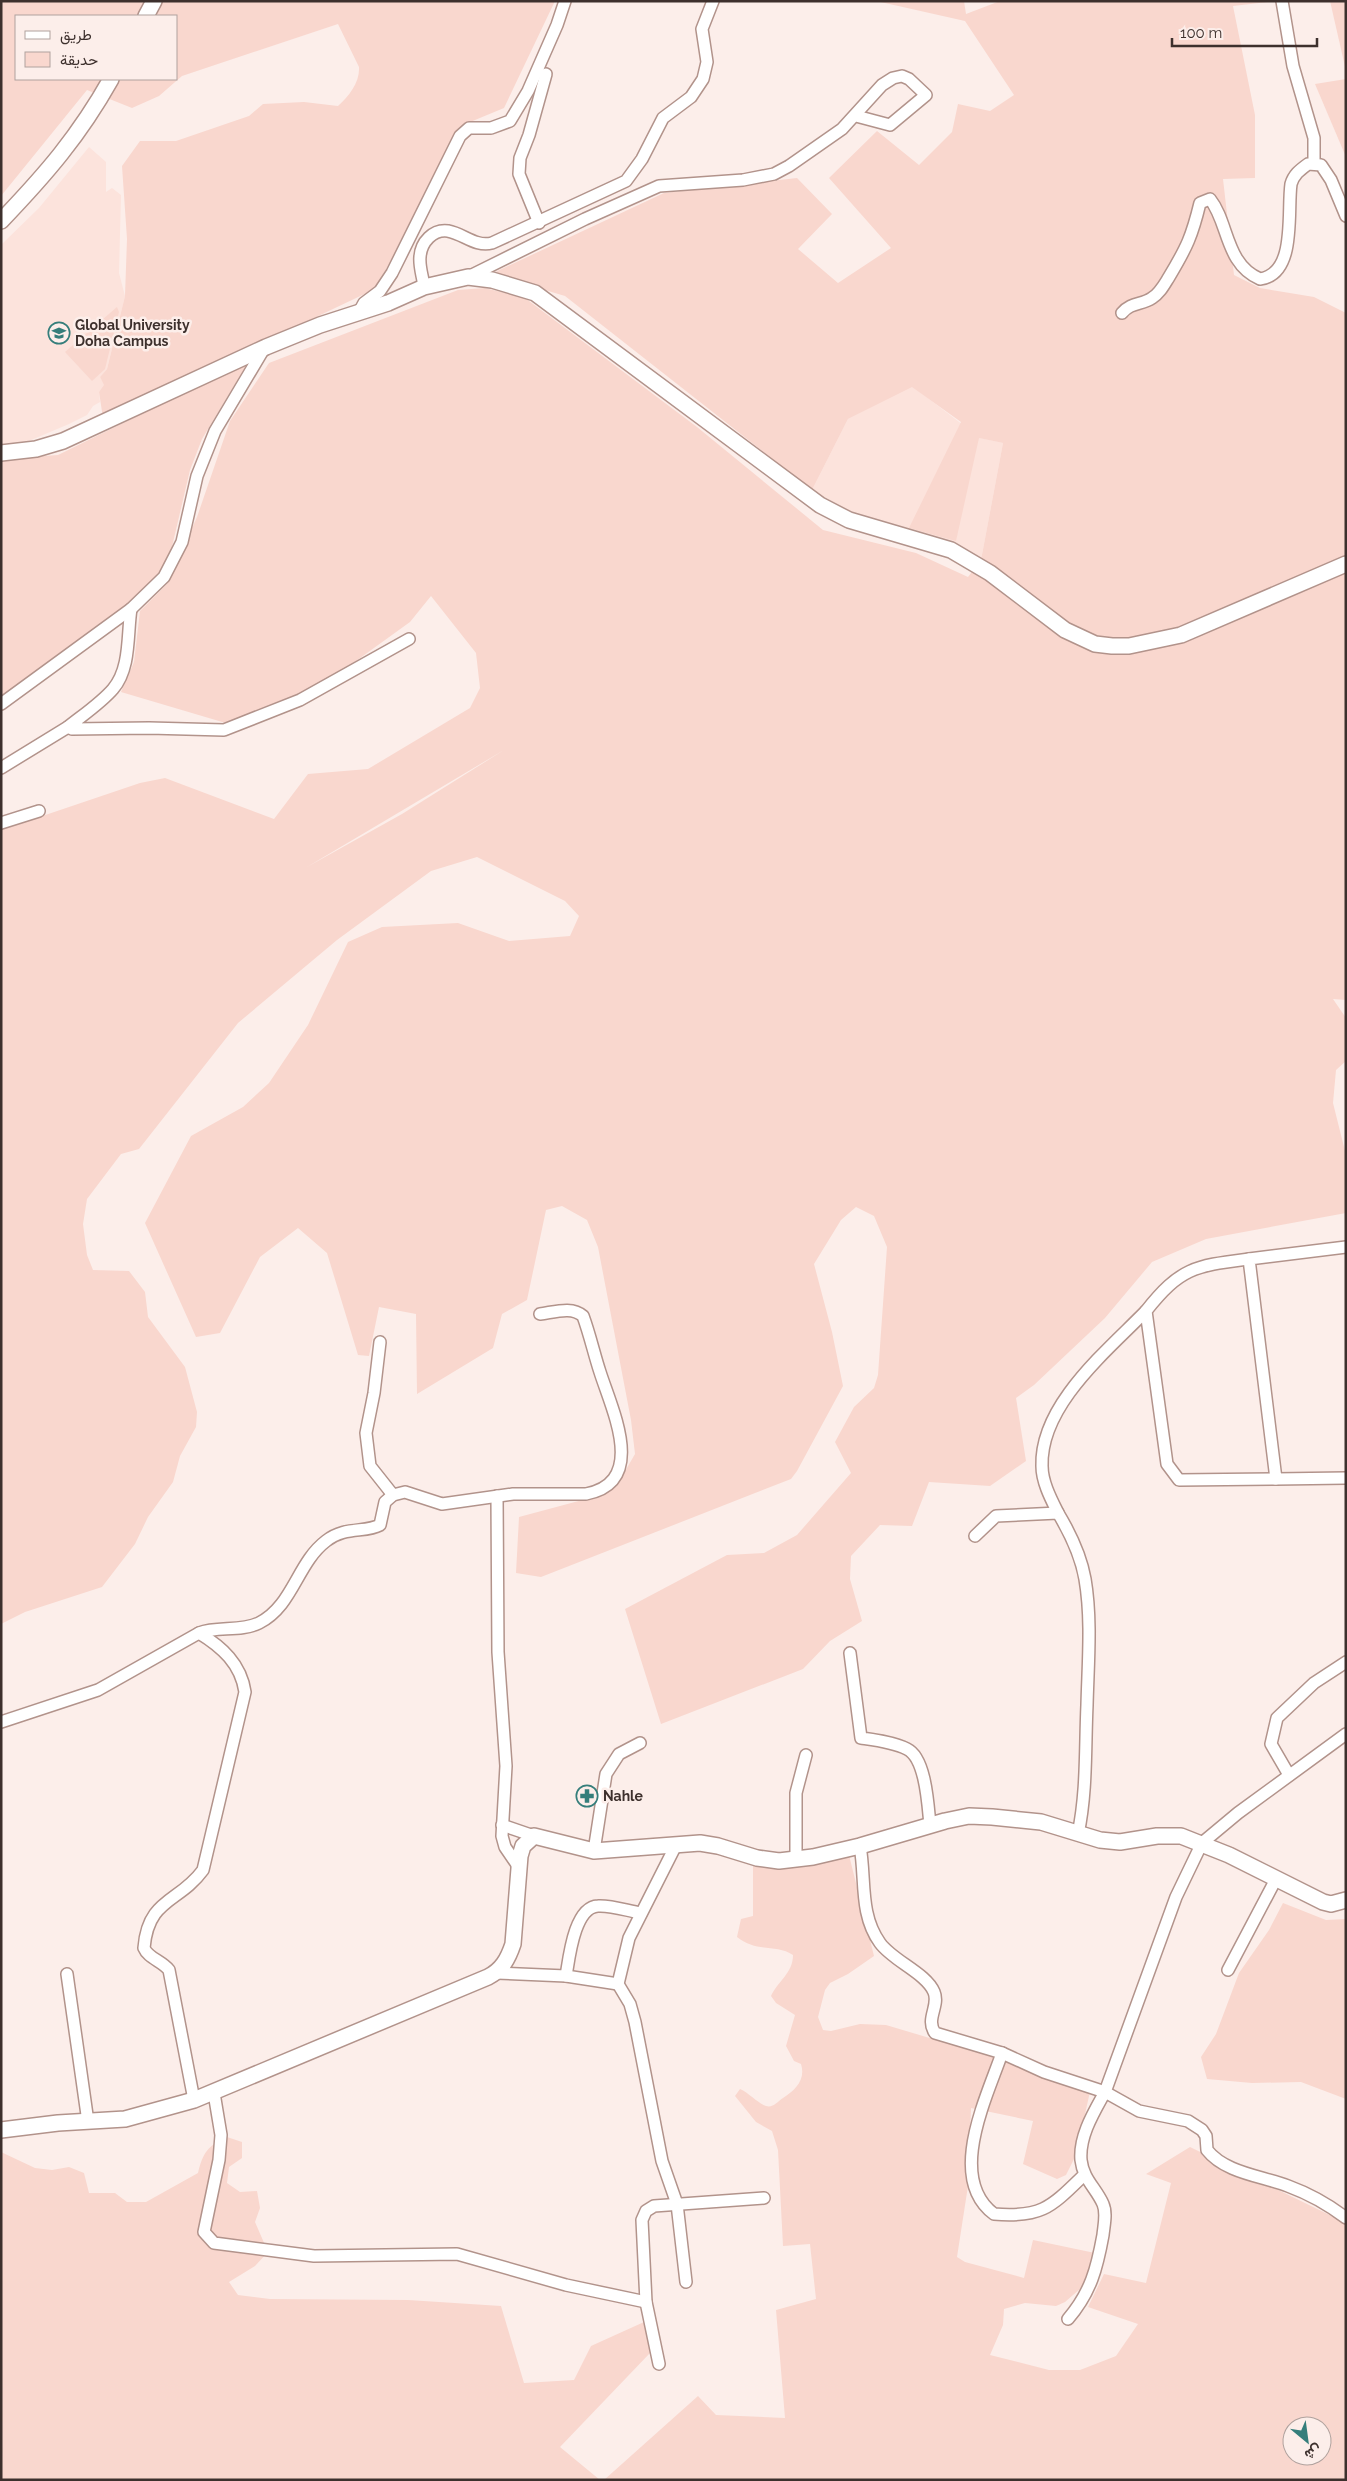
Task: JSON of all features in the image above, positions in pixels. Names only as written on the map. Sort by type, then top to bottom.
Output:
[{"type":"street","points":[[147,15],[154,1]]},
{"type":"street","points":[[358,314],[364,303],[380,291],[392,273],[460,136],[469,128],[491,128],[510,121],[528,91],[557,25],[565,1]]},
{"type":"street","points":[[424,287],[420,256],[424,243],[429,237],[443,231],[486,245],[539,223],[626,181],[634,171],[664,118],[691,97],[703,79],[706,62],[702,29],[713,1]]},
{"type":"street","points":[[1282,1],[1293,66],[1314,138],[1314,163]]},
{"type":"street","points":[[539,223],[519,174],[520,158],[529,136],[546,74]]},
{"type":"street","points":[[1,453],[36,449],[76,436],[266,347],[320,325],[358,314],[424,287],[468,277],[585,219],[659,186],[743,180],[774,174],[842,128],[856,116],[882,85],[893,78],[902,76],[910,79],[926,95],[890,125],[856,116]]},
{"type":"street","points":[[1,221],[62,155],[83,126],[110,80]]},
{"type":"street","points":[[1122,313],[1128,306],[1152,298],[1161,290],[1185,252],[1193,233],[1200,203],[1206,199],[1210,199],[1216,206],[1230,246],[1249,272],[1260,279],[1278,271],[1286,254],[1291,184],[1294,176],[1300,169],[1308,164],[1321,165],[1327,172],[1346,216]]},
{"type":"street","points":[[468,277],[492,280],[535,293],[820,505],[849,520],[951,550],[998,579],[1065,630],[1094,644],[1129,646],[1181,635],[1346,564]]},
{"type":"street","points":[[1,704],[131,609],[153,589],[174,562],[182,542],[197,476],[204,455],[227,409],[266,347]]},
{"type":"street","points":[[1,768],[68,727],[114,688],[120,678],[127,651],[131,609]]},
{"type":"street","points":[[68,727],[78,731],[142,728],[224,730],[300,700],[409,639]]},
{"type":"street","points":[[1,822],[39,811]]},
{"type":"street","points":[[1078,1834],[1084,1797],[1088,1610],[1085,1579],[1080,1560],[1070,1534],[1051,1499],[1042,1466],[1047,1435],[1053,1420],[1079,1379],[1146,1312],[1163,1290],[1188,1271],[1214,1264],[1346,1247]]},
{"type":"street","points":[[1249,1259],[1276,1479]]},
{"type":"street","points":[[1,1722],[98,1690],[198,1633],[211,1629],[248,1626],[268,1618],[284,1602],[310,1560],[327,1540],[350,1530],[380,1525],[385,1502],[393,1495],[405,1492],[442,1504],[497,1496],[598,1492],[615,1477],[621,1464],[622,1450],[612,1408],[583,1316],[578,1311],[565,1310],[540,1314]]},
{"type":"street","points":[[1146,1312],[1167,1464],[1179,1480],[1346,1478]]},
{"type":"street","points":[[380,1342],[366,1433],[370,1466],[393,1495]]},
{"type":"street","points":[[497,1496],[498,1652],[506,1766],[502,1825],[505,1847],[518,1866]]},
{"type":"street","points":[[975,1536],[996,1516],[1058,1512]]},
{"type":"street","points":[[194,2100],[169,1970],[163,1962],[149,1955],[144,1948],[148,1923],[155,1912],[166,1901],[197,1878],[203,1870],[245,1692],[240,1672],[231,1658],[198,1633]]},
{"type":"street","points":[[850,1653],[861,1738],[906,1748],[915,1755],[923,1778],[930,1825]]},
{"type":"street","points":[[1289,1774],[1271,1744],[1277,1718],[1314,1683],[1346,1662]]},
{"type":"street","points":[[1068,2318],[1086,2292],[1101,2254],[1104,2205],[1084,2175],[1081,2159],[1083,2140],[1092,2116],[1105,2092],[1176,1896],[1202,1843],[1289,1774],[1346,1734]]},
{"type":"street","points":[[594,1851],[606,1774],[619,1754],[640,1743]]},
{"type":"street","points":[[796,1859],[796,1793],[806,1756]]},
{"type":"street","points":[[502,1825],[534,1836],[594,1851],[700,1843],[718,1846],[764,1860],[796,1859],[860,1846],[930,1825],[969,1816],[992,1817],[1040,1822],[1100,1840],[1120,1842],[1157,1836],[1181,1836],[1202,1843],[1323,1902],[1331,1904],[1346,1900]]},
{"type":"street","points":[[497,1973],[509,1955],[512,1944],[518,1866],[523,1846],[534,1836]]},
{"type":"street","points":[[676,1846],[630,1938],[618,1984],[630,2004],[662,2161],[677,2204],[686,2282]]},
{"type":"street","points":[[860,1846],[864,1867],[865,1906],[869,1922],[880,1943],[897,1960],[930,1985],[936,1999],[931,2015],[932,2029],[940,2036],[1002,2053],[1044,2072],[1105,2092],[1139,2111],[1188,2121],[1198,2125],[1206,2136],[1207,2150],[1215,2159],[1233,2168],[1288,2186],[1346,2218]]},
{"type":"street","points":[[1228,1970],[1276,1879]]},
{"type":"street","points":[[566,1976],[576,1929],[580,1920],[590,1909],[598,1906],[641,1913]]},
{"type":"street","points":[[1,2130],[126,2119],[194,2100],[497,1973],[566,1976],[618,1984]]},
{"type":"street","points":[[67,1974],[88,2122]]},
{"type":"street","points":[[1002,2053],[974,2137],[973,2186],[980,2201],[994,2214],[1033,2214],[1058,2200],[1084,2175]]},
{"type":"street","points":[[214,2092],[221,2135],[219,2160],[204,2232],[214,2243],[314,2256],[457,2254],[566,2285],[646,2302]]},
{"type":"street","points":[[659,2364],[646,2302],[642,2220],[646,2212],[654,2206],[764,2198]]},
{"type":"shaded area","name":"Global University Doha Campus","points":[[89,147],[106,162],[106,192],[112,188],[121,195],[119,273],[125,296],[107,369],[100,377],[105,385],[99,392],[100,402],[93,406],[87,415],[17,446],[1,447],[1,245],[39,208]]},
{"type":"shaded area","points":[[912,386],[980,438],[1003,443],[981,560],[863,519],[812,490],[848,419]]},
{"type":"green space","points":[[1,1],[555,1],[504,108],[463,125],[395,255],[373,290],[103,418],[99,392],[104,385],[100,377],[107,369],[125,296],[127,239],[122,166],[140,141],[176,141],[249,116],[263,104],[304,102],[338,106],[353,88],[358,78],[359,67],[338,24],[182,76],[178,79],[178,15],[15,15],[15,80],[177,80],[159,96],[132,108],[87,90],[1,196]]},
{"type":"green space","points":[[876,1],[964,1],[966,14],[1000,1],[1276,1],[1233,6],[1255,115],[1255,178],[1223,179],[1234,275],[1260,288],[1314,297],[1346,313],[1346,1000],[1333,999],[1346,1018],[1346,1061],[1336,1070],[1333,1103],[1346,1155],[1346,1213],[1206,1239],[1152,1262],[1105,1318],[1034,1385],[1016,1398],[1026,1461],[990,1486],[929,1482],[912,1526],[880,1525],[851,1556],[850,1579],[862,1621],[830,1641],[803,1669],[661,1724],[625,1609],[727,1555],[764,1553],[797,1535],[851,1473],[835,1442],[854,1407],[874,1388],[878,1375],[887,1247],[874,1216],[856,1207],[841,1220],[814,1264],[832,1332],[843,1386],[791,1479],[541,1577],[516,1573],[519,1517],[601,1495],[620,1480],[635,1454],[631,1420],[598,1247],[587,1220],[562,1206],[546,1210],[527,1300],[502,1314],[493,1348],[417,1394],[416,1314],[379,1307],[369,1356],[358,1355],[327,1253],[298,1228],[260,1257],[220,1333],[196,1337],[145,1223],[191,1136],[243,1107],[269,1083],[308,1025],[348,942],[382,927],[458,923],[509,941],[570,936],[579,916],[565,901],[477,857],[431,871],[337,940],[238,1023],[139,1149],[121,1154],[87,1199],[83,1224],[87,1255],[93,1270],[129,1271],[145,1292],[148,1317],[185,1367],[197,1412],[196,1427],[180,1456],[173,1482],[148,1517],[135,1544],[102,1587],[25,1612],[1,1624],[1,830],[140,783],[165,778],[274,819],[308,774],[368,769],[470,708],[480,688],[476,653],[431,596],[410,622],[324,684],[229,724],[121,692],[134,662],[140,611],[167,584],[197,517],[230,421],[269,363],[458,290],[485,288],[525,298],[697,427],[823,530],[916,553],[968,577],[981,560],[1003,443],[979,438],[956,541],[909,528],[961,422],[912,387],[848,419],[812,490],[565,296],[491,274],[664,193],[797,178],[832,214],[798,249],[838,283],[891,248],[829,178],[877,131],[919,165],[952,132],[958,104],[990,111],[1014,95],[965,21]],"holes":[[[504,750],[402,814],[307,867]]]},
{"type":"green space","points":[[1330,1],[1346,1],[1346,71]]},
{"type":"green space","points":[[1346,79],[1346,157],[1315,84]]},
{"type":"green space","points":[[117,307],[119,312],[105,369],[92,381],[65,352]]},
{"type":"green space","points":[[249,361],[202,439],[190,470],[171,551],[158,575],[124,609],[1,696],[1,459],[58,455]]},
{"type":"green space","points":[[849,1855],[874,1956],[848,1974],[830,1983],[825,1990],[818,2017],[823,2030],[831,2031],[860,2024],[886,2025],[990,2056],[1059,2080],[1091,2087],[1076,2155],[1066,2175],[1057,2179],[1023,2164],[1033,2121],[971,2108],[968,2186],[957,2257],[965,2262],[1024,2278],[1033,2240],[1095,2253],[1097,2261],[1080,2289],[1065,2302],[1056,2306],[1025,2303],[1004,2309],[1003,2325],[990,2355],[1049,2370],[1080,2370],[1116,2356],[1138,2324],[1088,2307],[1104,2274],[1146,2283],[1171,2183],[1146,2174],[1190,2147],[1346,2223],[1346,2480],[604,2480],[698,2396],[716,2415],[785,2418],[776,2310],[816,2299],[810,2244],[783,2246],[778,2150],[772,2131],[756,2122],[735,2096],[740,2089],[763,2105],[771,2106],[792,2092],[801,2080],[802,2075],[801,2064],[794,2061],[786,2046],[795,2015],[776,2003],[771,1996],[791,1967],[793,1955],[780,1950],[752,1945],[737,1937],[741,1919],[753,1916],[753,1866],[785,1864]]},
{"type":"green space","points":[[1283,1903],[1326,1920],[1346,1919],[1346,2099],[1301,2082],[1252,2083],[1207,2079],[1201,2057],[1216,2034],[1239,1973],[1269,1930]]},
{"type":"green space","points":[[227,2137],[242,2142],[242,2158],[229,2167],[227,2183],[240,2192],[257,2191],[260,2208],[255,2222],[268,2252],[255,2266],[229,2282],[238,2295],[270,2299],[408,2300],[501,2306],[524,2383],[574,2380],[591,2346],[644,2322],[650,2353],[560,2447],[600,2480],[1,2480],[1,2152],[35,2168],[52,2170],[69,2167],[84,2173],[89,2193],[115,2193],[127,2202],[146,2202],[198,2173],[207,2150],[215,2143]]},
{"type":"place","name":"Global University Doha Campus","points":[[59,333]]},
{"type":"place","name":"Nahle","points":[[587,1796]]}]
